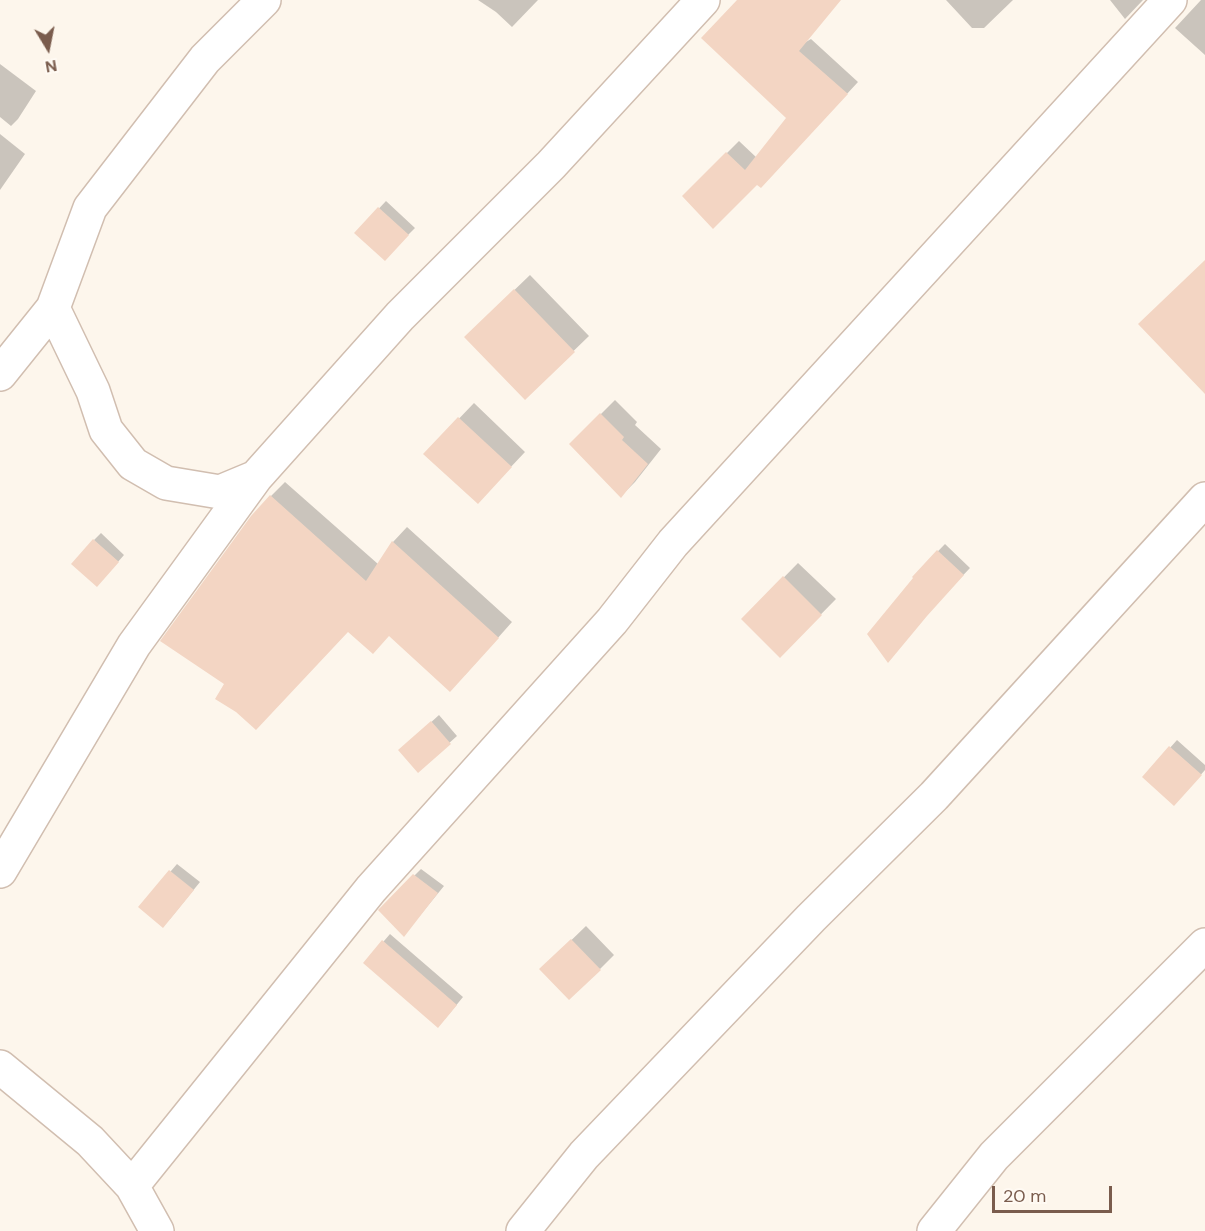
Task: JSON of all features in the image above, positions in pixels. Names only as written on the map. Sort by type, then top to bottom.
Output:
[{"type":"street","points":[[0,374],[53,308],[90,208],[205,59],[264,0]]},
{"type":"street","points":[[0,871],[134,645],[256,477],[400,316],[551,165],[703,0]]},
{"type":"street","points":[[132,1186],[371,890],[612,621],[673,543],[1170,0]]},
{"type":"street","points":[[53,308],[93,391],[106,430],[133,464],[166,483],[220,492],[256,477]]},
{"type":"street","points":[[523,1231],[584,1155],[811,918],[934,796],[1205,499]]},
{"type":"street","points":[[934,1231],[994,1156],[1205,945]]},
{"type":"street","points":[[0,1067],[90,1141],[132,1186],[157,1231]]},
{"type":"building","points":[[737,0],[841,0],[799,51],[848,94],[761,188],[757,185],[713,229],[682,196],[726,152],[745,170],[786,118],[701,38]]},
{"type":"building","points":[[378,207],[409,235],[385,261],[354,233]]},
{"type":"building","points":[[1205,260],[1205,394],[1138,324]]},
{"type":"building","points":[[514,289],[575,352],[525,400],[464,337]]},
{"type":"building","points":[[600,413],[624,437],[622,440],[648,464],[621,498],[569,444]]},
{"type":"building","points":[[458,417],[512,467],[478,504],[423,454]]},
{"type":"building","points":[[270,495],[366,581],[392,541],[499,638],[450,692],[389,636],[373,654],[348,632],[256,730],[236,712],[215,699],[224,684],[160,641],[251,516]]},
{"type":"building","points":[[93,539],[119,562],[97,587],[71,564]]},
{"type":"building","points":[[937,550],[964,575],[888,663],[867,634],[912,577]]},
{"type":"building","points":[[783,576],[822,615],[780,658],[741,619]]},
{"type":"building","points":[[431,721],[451,744],[418,773],[398,750]]},
{"type":"building","points":[[1169,746],[1202,775],[1174,806],[1142,777]]},
{"type":"building","points":[[169,870],[194,890],[163,928],[138,907]]},
{"type":"building","points":[[413,874],[438,893],[404,937],[378,910]]},
{"type":"building","points":[[571,939],[601,970],[569,1000],[539,969]]},
{"type":"building","points":[[382,940],[457,1005],[438,1028],[363,963]]}]
